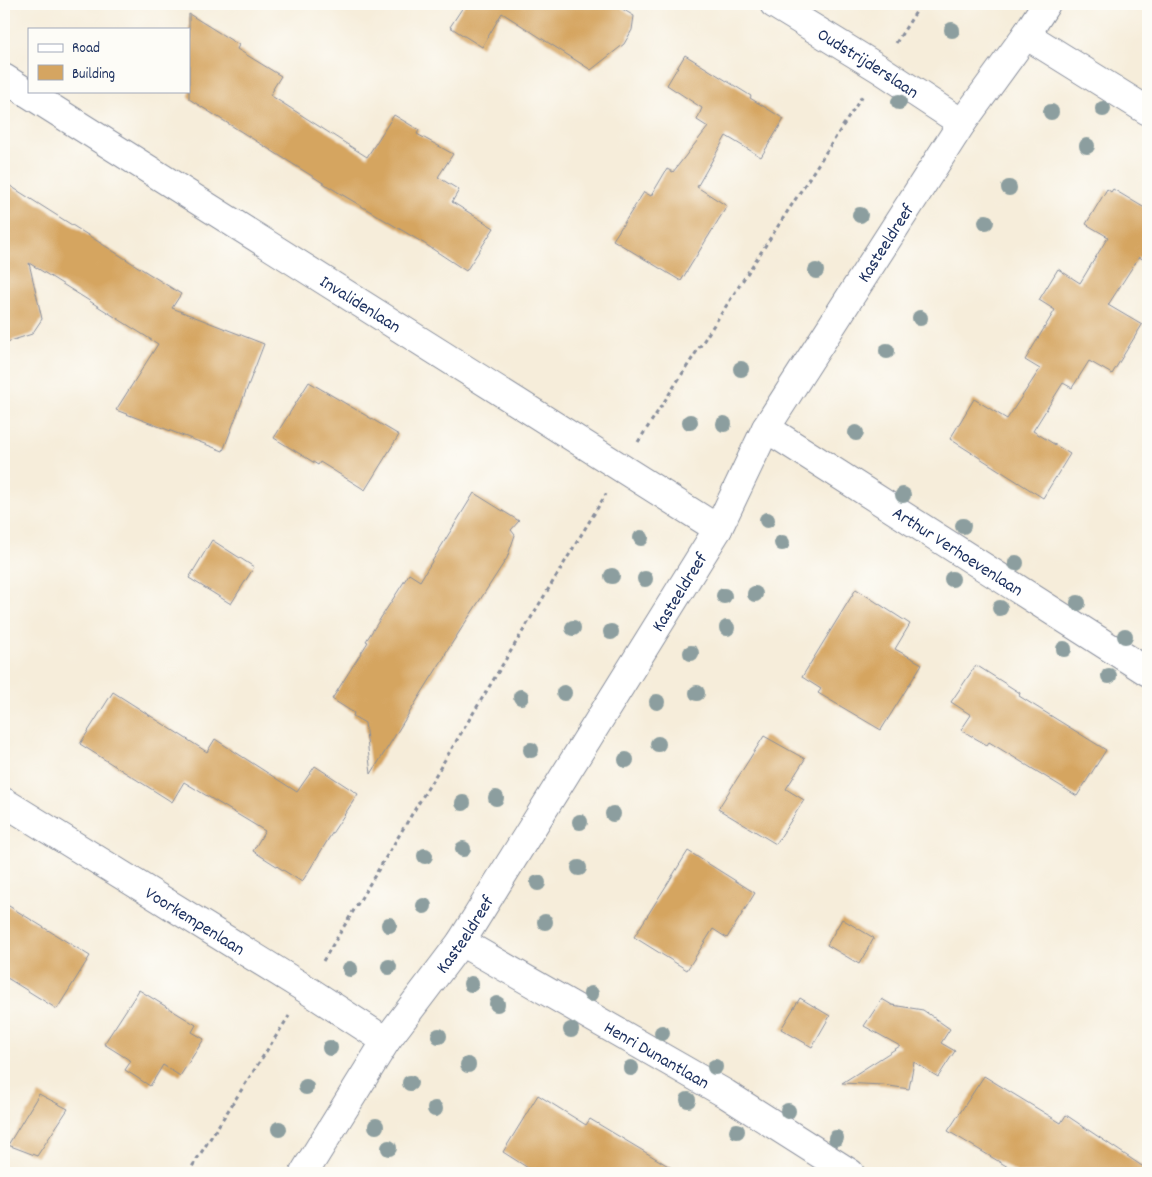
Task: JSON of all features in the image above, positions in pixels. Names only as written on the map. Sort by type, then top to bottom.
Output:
[{"type":"street","name":"Oudstrijderslaan","points":[[774,4],[962,122]]},
{"type":"street","name":"Kasteeldreef","points":[[304,1173],[386,1041],[462,942],[718,530],[766,428],[962,122],[1026,36],[1046,4]]},
{"type":"street","points":[[1026,36],[1148,111]]},
{"type":"street","name":"Invalidenlaan","points":[[4,78],[718,530]]},
{"type":"street","name":"Arthur Verhoevenlaan","points":[[766,428],[1148,672]]},
{"type":"street","name":"Voorkempenlaan","points":[[4,802],[306,989],[386,1041]]},
{"type":"street","name":"Henri Dunantlaan","points":[[462,942],[726,1094],[850,1173]]},
{"type":"path","points":[[188,1173],[306,989],[621,468],[921,4]]},
{"type":"building","points":[[465,4],[614,4],[634,16],[632,30],[624,44],[591,70],[502,13],[482,47],[450,27]]},
{"type":"building","points":[[189,14],[239,45],[237,49],[281,76],[270,95],[367,157],[394,115],[419,130],[417,134],[453,154],[438,177],[459,190],[452,202],[494,228],[466,271],[189,99]]},
{"type":"building","points":[[685,55],[784,119],[761,157],[726,136],[697,187],[727,206],[681,281],[613,240],[644,192],[651,196],[667,169],[673,172],[708,127],[697,120],[702,108],[667,85]]},
{"type":"building","points":[[4,182],[181,294],[172,308],[264,344],[223,451],[116,410],[158,344],[29,263],[42,319],[32,334],[4,343]]},
{"type":"building","points":[[1107,189],[1111,192],[1113,189],[1148,210],[1148,262],[1139,257],[1108,305],[1142,325],[1112,374],[1089,361],[1072,388],[1063,383],[1033,431],[1070,454],[1043,498],[950,439],[974,399],[1007,419],[1040,369],[1025,360],[1055,310],[1039,300],[1058,269],[1080,283],[1108,237],[1086,224]]},
{"type":"building","points":[[309,382],[399,435],[365,490],[320,462],[318,465],[274,438]]},
{"type":"building","points":[[474,493],[519,521],[511,530],[515,535],[507,558],[371,774],[365,723],[353,716],[354,713],[332,699],[409,574],[420,581]]},
{"type":"building","points":[[212,540],[254,567],[231,604],[189,578]]},
{"type":"building","points":[[856,589],[910,624],[895,649],[922,664],[881,730],[818,693],[821,689],[802,677]]},
{"type":"building","points":[[976,665],[1020,693],[1019,696],[1106,750],[1077,796],[989,742],[987,745],[961,730],[971,715],[951,702]]},
{"type":"building","points":[[113,692],[207,752],[215,739],[297,792],[315,766],[358,794],[302,882],[253,851],[265,831],[184,782],[172,802],[80,744]]},
{"type":"building","points":[[764,736],[805,759],[786,789],[804,800],[776,844],[718,809]]},
{"type":"building","points":[[688,851],[755,893],[727,938],[713,929],[687,970],[634,937]]},
{"type":"building","points":[[4,903],[90,956],[57,1009],[4,976]]},
{"type":"building","points":[[842,919],[874,938],[859,964],[827,945]]},
{"type":"building","points":[[139,990],[196,1025],[192,1032],[204,1039],[180,1076],[163,1065],[150,1086],[125,1070],[131,1061],[104,1044]]},
{"type":"building","points":[[800,998],[830,1016],[812,1047],[781,1029]]},
{"type":"building","points":[[882,999],[892,1005],[923,1010],[950,1029],[941,1043],[955,1051],[938,1077],[914,1062],[909,1089],[883,1085],[842,1083],[900,1046],[864,1026]]},
{"type":"building","points":[[984,1076],[1061,1123],[1066,1115],[1148,1170],[1148,1173],[1018,1173],[948,1131]]},
{"type":"building","points":[[39,1094],[68,1109],[37,1156],[8,1145]]},
{"type":"building","points":[[538,1095],[586,1125],[590,1119],[680,1173],[536,1173],[503,1152]]}]
